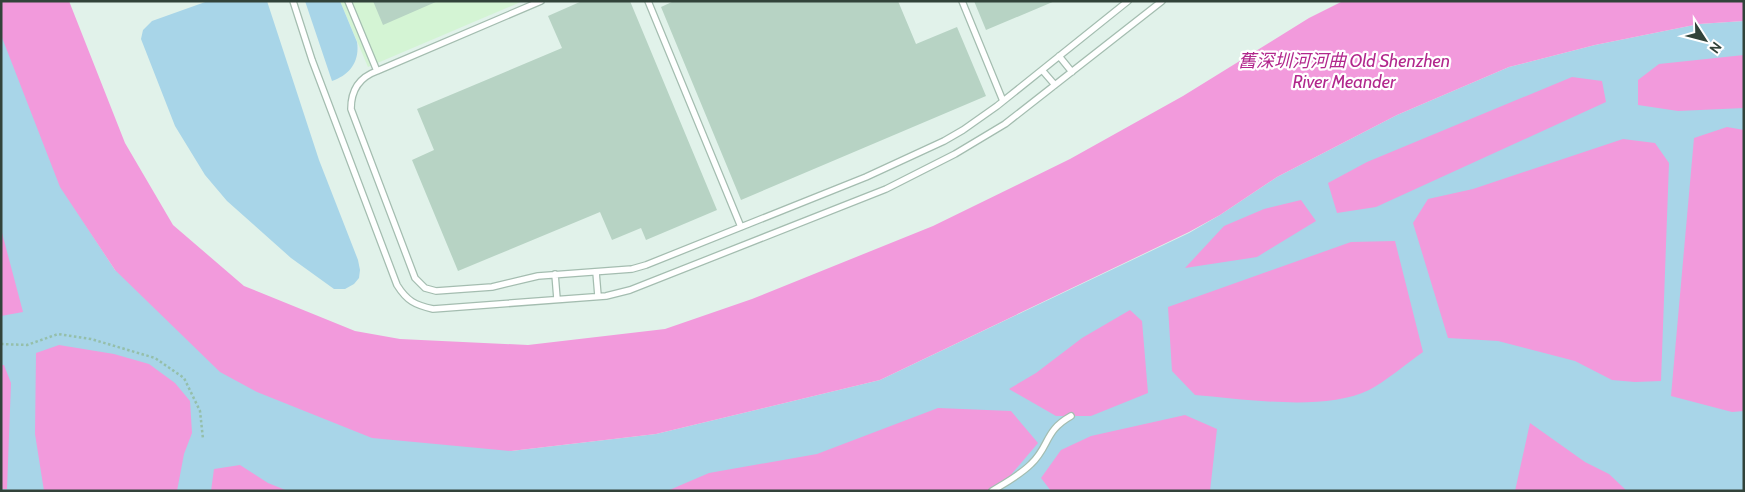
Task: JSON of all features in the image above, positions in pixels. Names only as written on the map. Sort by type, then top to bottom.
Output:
[{"type":"lane","points":[[293,1],[312,60],[397,286],[406,298],[416,304],[433,309],[557,300],[598,296],[630,290],[901,182],[955,154],[1005,124],[1162,1]]},
{"type":"lane","points":[[348,1],[377,71]]},
{"type":"lane","points":[[541,1],[364,77],[352,95],[351,109],[411,270],[419,284],[429,290],[492,287],[538,276],[639,268],[866,177],[964,130],[1128,1]]},
{"type":"lane","points":[[648,1],[742,227]]},
{"type":"lane","points":[[962,1],[1003,101]]},
{"type":"lane","points":[[1059,56],[1072,72]]},
{"type":"lane","points":[[1042,70],[1055,85]]},
{"type":"lane","points":[[596,272],[598,296]]},
{"type":"lane","points":[[556,274],[557,300]]},
{"type":"lane","points":[[992,491],[1023,472],[1032,463],[1053,429],[1072,416]]},
{"type":"path","points":[[1,344],[27,345],[58,334],[91,339],[155,358],[184,378],[200,411],[202,439]]},
{"type":"shaded area","points":[[208,1],[267,1],[319,160],[358,260],[359,278],[354,284],[345,289],[334,289],[291,258],[227,201],[205,175],[175,126],[141,39],[143,30],[152,21]]},
{"type":"shaded area","points":[[305,1],[340,1],[357,42],[357,55],[349,71],[332,81]]},
{"type":"shaded area","points":[[340,1],[523,1],[368,67]]},
{"type":"shaded area","points":[[1744,21],[1744,491],[1,491],[1,22],[61,187],[115,270],[511,451],[656,434],[880,380],[1189,233],[1277,177],[1397,115],[1509,67],[1595,45],[1699,24]]},
{"type":"water","name":"舊深圳河河曲 Old Shenzhen River Meander","points":[[1,1],[69,1],[125,143],[173,225],[244,286],[355,331],[400,339],[528,345],[665,329],[752,299],[933,226],[1070,159],[1183,96],[1309,18],[1343,1],[1744,1],[1744,21],[1699,24],[1595,45],[1509,67],[1397,115],[1277,177],[1220,215],[1189,232],[880,380],[656,434],[511,451],[372,438],[257,392],[220,372],[115,270],[60,187],[1,35]]},
{"type":"water","points":[[1744,55],[1744,108],[1678,111],[1638,105],[1638,80],[1659,64]]},
{"type":"water","points":[[1572,77],[1602,81],[1606,102],[1376,207],[1337,213],[1328,183],[1367,162]]},
{"type":"water","points":[[1727,127],[1744,130],[1744,411],[1732,412],[1671,396],[1694,138]]},
{"type":"water","points":[[1623,139],[1655,143],[1669,163],[1661,381],[1635,382],[1612,380],[1575,361],[1498,341],[1448,338],[1413,223],[1428,199],[1473,189]]},
{"type":"water","points":[[1301,200],[1316,221],[1257,257],[1185,268],[1224,226],[1264,209]]},
{"type":"water","points":[[1,229],[23,312],[1,316]]},
{"type":"water","points":[[1395,241],[1423,352],[1375,387],[1351,397],[1330,401],[1260,401],[1195,395],[1172,371],[1168,307],[1351,242]]},
{"type":"water","points":[[1130,310],[1142,321],[1148,393],[1091,416],[1056,416],[1009,389],[1036,373],[1082,338]]},
{"type":"water","points":[[59,345],[114,354],[149,364],[175,383],[190,401],[192,433],[184,454],[177,491],[44,491],[35,434],[36,353]]},
{"type":"water","points":[[1,365],[4,365],[11,383],[7,489],[1,489]]},
{"type":"water","points":[[938,408],[1011,411],[1038,443],[1004,483],[994,491],[667,491],[709,473],[817,454]]},
{"type":"water","points":[[1185,415],[1217,429],[1210,491],[1051,491],[1041,478],[1061,450],[1091,436]]},
{"type":"water","points":[[1530,423],[1585,462],[1609,474],[1627,491],[1515,491]]},
{"type":"water","points":[[240,465],[268,483],[288,491],[211,491],[214,469]]},
{"type":"building","points":[[373,1],[438,1],[383,25]]},
{"type":"building","points":[[582,1],[630,1],[717,210],[646,240],[641,228],[612,240],[600,212],[458,271],[412,160],[434,150],[417,109],[562,48],[548,16]]},
{"type":"building","points":[[674,1],[898,1],[916,44],[957,27],[986,96],[741,200],[661,7]]},
{"type":"building","points":[[974,1],[1055,1],[986,30]]}]
